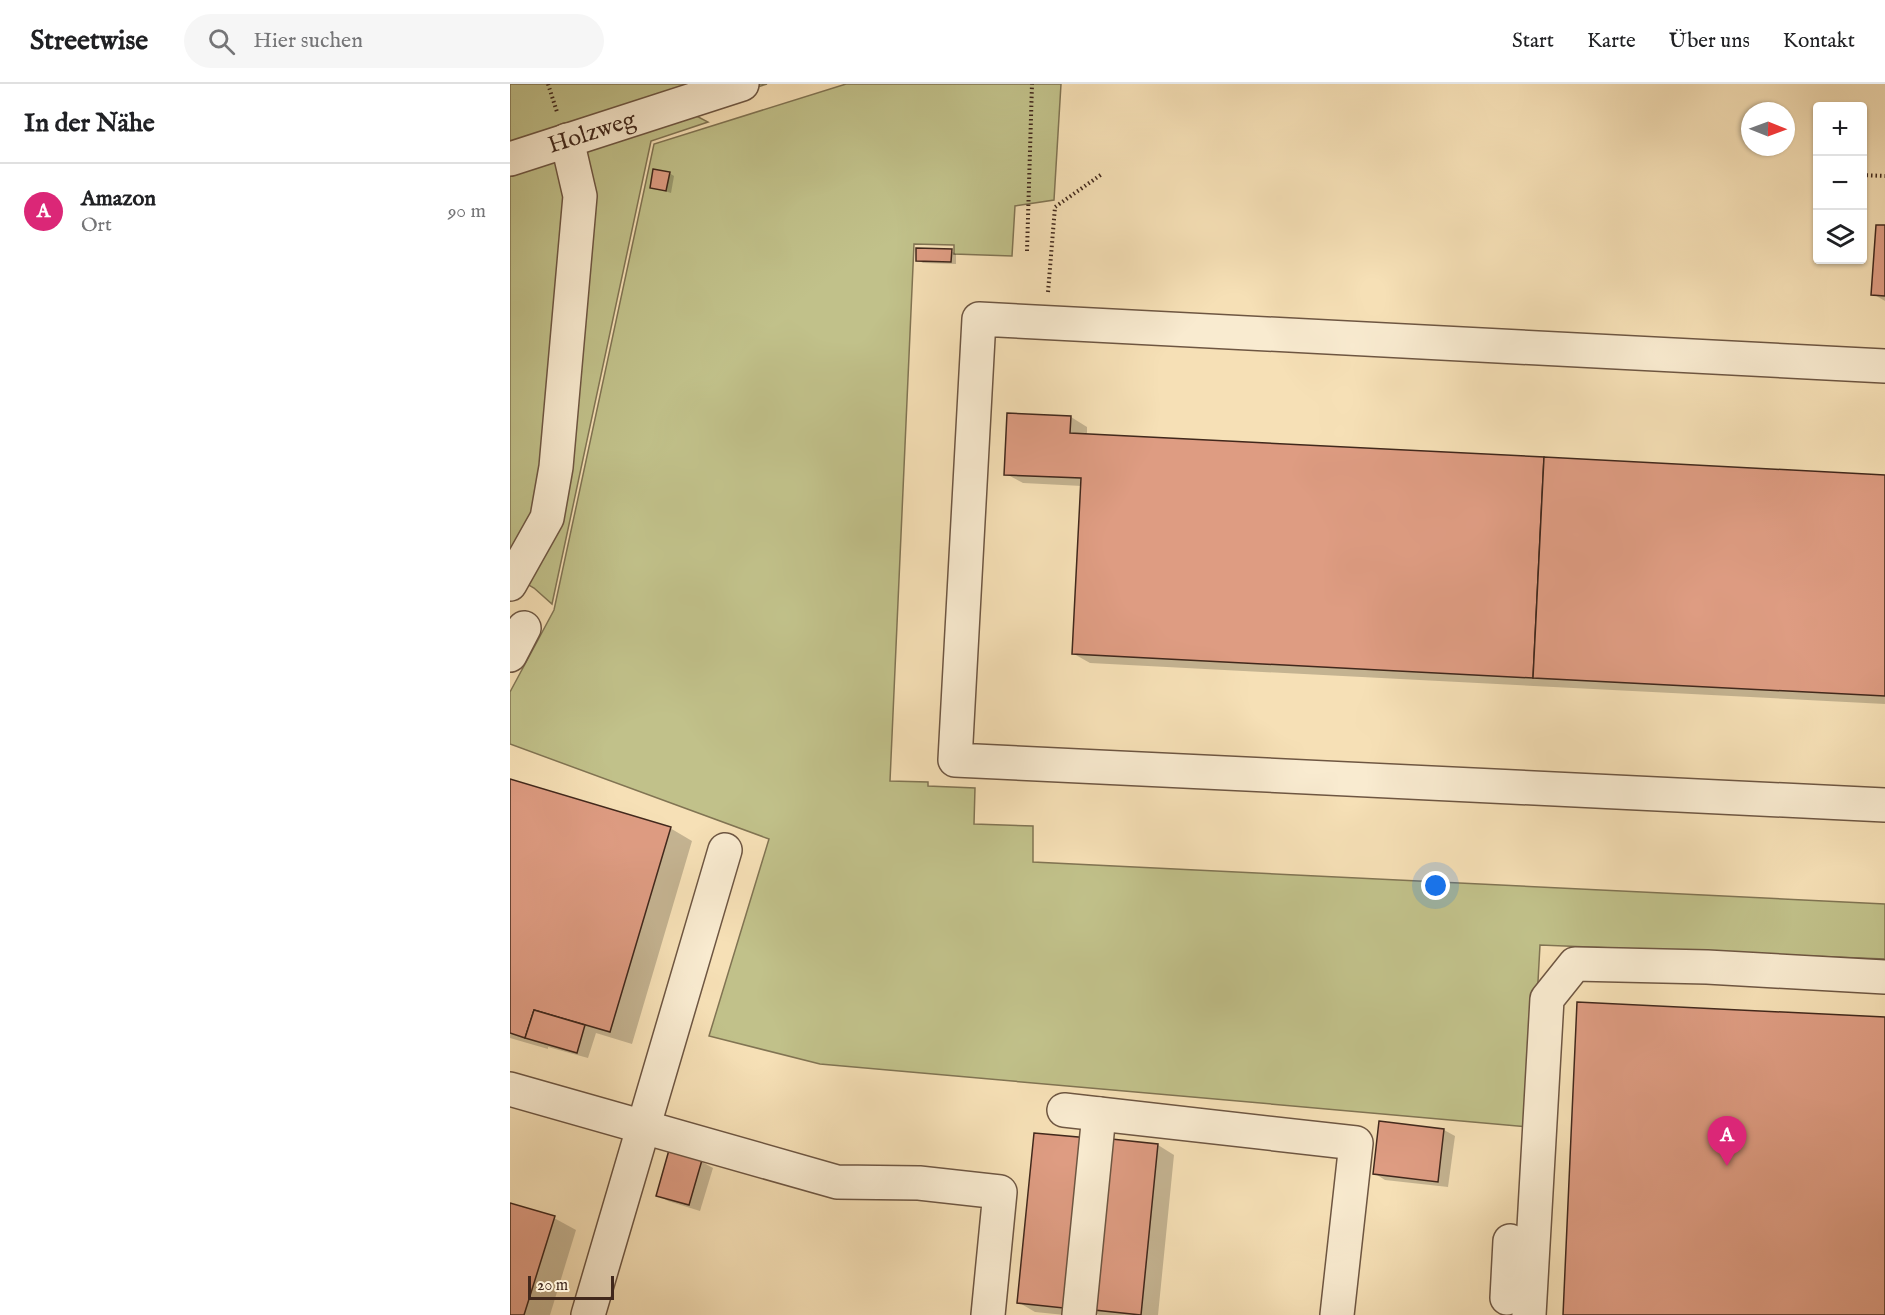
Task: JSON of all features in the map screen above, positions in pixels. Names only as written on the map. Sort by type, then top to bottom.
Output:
[{"type":"street","name":"Holzweg","points":[[510,159],[742,84]]},
{"type":"street","points":[[510,584],[547,518],[556,467],[580,196],[567,140]]},
{"type":"street","points":[[1885,366],[979,319],[955,760],[1885,805]]},
{"type":"street","points":[[588,1315],[725,850]]},
{"type":"street","points":[[1529,1315],[1547,999],[1575,964],[1707,967],[1885,976]]},
{"type":"street","points":[[510,1089],[837,1182],[919,1183],[999,1192],[988,1315]]},
{"type":"street","points":[[1064,1110],[1356,1143],[1337,1315]]},
{"type":"street","points":[[1079,1315],[1099,1114]]},
{"type":"street","points":[[1506,1315],[1510,1241]]},
{"type":"path","points":[[1027,251],[1032,84]]},
{"type":"path","points":[[1065,324],[1048,293],[1055,207],[1102,174]]},
{"type":"path","points":[[1867,175],[1885,176]]},
{"type":"green space","points":[[510,84],[767,84],[685,110],[708,122],[651,141],[552,604],[534,588],[510,574]]},
{"type":"green space","points":[[846,84],[1061,84],[1054,200],[1015,206],[1012,256],[954,254],[954,245],[914,244],[890,781],[928,782],[928,786],[975,788],[974,824],[1033,826],[1033,862],[1885,904],[1885,959],[1540,945],[1530,1127],[820,1064],[709,1036],[769,839],[510,744],[510,692],[554,610],[654,144]]},
{"type":"building","points":[[653,169],[670,172],[666,191],[650,188]]},
{"type":"building","points":[[1876,225],[1885,225],[1885,296],[1871,295]]},
{"type":"building","points":[[916,248],[952,249],[951,262],[916,261]]},
{"type":"building","points":[[1007,413],[1071,416],[1070,433],[1544,457],[1533,678],[1072,654],[1081,478],[1004,475]]},
{"type":"building","points":[[1544,457],[1885,475],[1885,696],[1533,678]]},
{"type":"building","points":[[510,779],[671,827],[610,1032],[534,1010],[525,1038],[510,1033]]},
{"type":"building","points":[[1577,1002],[1885,1017],[1885,1315],[1563,1315]]},
{"type":"building","points":[[534,1010],[585,1025],[577,1053],[525,1038]]},
{"type":"building","points":[[1379,1121],[1444,1129],[1438,1182],[1373,1174]]},
{"type":"building","points":[[1034,1133],[1089,1138],[1073,1309],[1017,1303]]},
{"type":"building","points":[[1102,1138],[1158,1144],[1141,1315],[1085,1309]]},
{"type":"building","points":[[669,1150],[702,1160],[689,1205],[656,1196]]},
{"type":"building","points":[[510,1203],[555,1216],[524,1315],[510,1315]]},
{"type":"place","name":"Amazon","points":[[1727,1166]]}]
